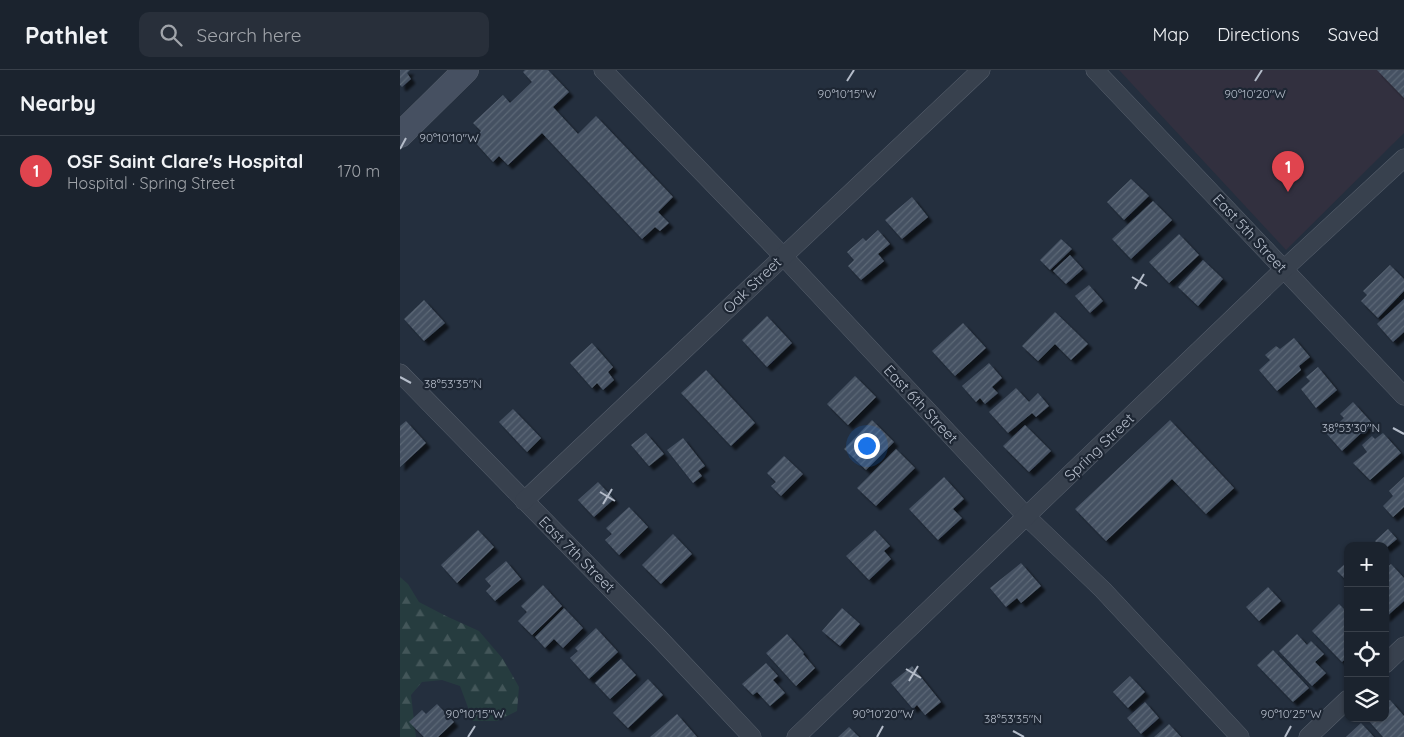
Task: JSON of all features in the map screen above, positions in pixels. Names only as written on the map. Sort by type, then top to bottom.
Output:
[{"type":"street","points":[[400,135],[466,70]]},
{"type":"street","name":"East 6th Street","points":[[603,70],[783,256],[1027,517],[1102,590],[1240,737]]},
{"type":"street","name":"Oak Street","points":[[524,501],[981,70]]},
{"type":"street","name":"East 5th Street","points":[[1095,70],[1404,396]]},
{"type":"street","name":"Spring Street","points":[[796,737],[1284,269],[1404,158]]},
{"type":"street","name":"East 7th Street","points":[[400,373],[659,638],[752,737]]},
{"type":"street","points":[[1389,660],[1404,646]]},
{"type":"street","points":[[1308,737],[1344,703]]},
{"type":"shaded area","points":[[1119,70],[1404,70],[1404,133],[1286,250]]},
{"type":"green space","points":[[400,577],[408,584],[419,602],[479,631],[503,659],[519,687],[517,711],[497,721],[473,721],[460,686],[442,680],[422,682],[411,695],[416,737],[400,737]]},
{"type":"building","points":[[400,70],[410,70],[407,73],[411,79],[402,87],[400,85]]},
{"type":"building","points":[[525,70],[548,70],[569,92],[553,107],[578,134],[596,116],[673,197],[658,212],[669,223],[660,231],[655,227],[642,239],[542,133],[508,165],[499,156],[493,162],[473,140],[481,131],[473,123],[503,95],[510,103],[532,82],[523,72]]},
{"type":"building","points":[[1377,70],[1404,70],[1404,98]]},
{"type":"building","points":[[1131,179],[1149,196],[1124,220],[1107,202]]},
{"type":"building","points":[[912,197],[928,217],[902,239],[885,220]]},
{"type":"building","points":[[1153,201],[1172,220],[1131,259],[1112,239]]},
{"type":"building","points":[[878,230],[890,244],[878,254],[884,261],[861,280],[848,266],[854,260],[847,252],[863,238],[866,241]]},
{"type":"building","points":[[1179,234],[1199,255],[1169,283],[1149,262]]},
{"type":"building","points":[[1061,239],[1072,249],[1050,270],[1040,260]]},
{"type":"building","points":[[1070,255],[1083,269],[1066,284],[1053,271]]},
{"type":"building","points":[[1203,260],[1223,279],[1198,306],[1178,287]]},
{"type":"building","points":[[1390,265],[1404,279],[1404,291],[1378,318],[1361,301],[1367,295],[1363,291]]},
{"type":"building","points":[[1089,285],[1103,301],[1090,313],[1075,296]]},
{"type":"building","points":[[1404,299],[1404,332],[1393,342],[1377,324]]},
{"type":"building","points":[[424,300],[445,323],[424,341],[404,319]]},
{"type":"building","points":[[1055,312],[1088,344],[1071,360],[1055,344],[1038,361],[1022,346]]},
{"type":"building","points":[[767,316],[792,343],[767,367],[742,340]]},
{"type":"building","points":[[963,323],[986,348],[955,376],[932,351]]},
{"type":"building","points":[[1294,338],[1310,357],[1299,366],[1301,370],[1277,391],[1259,370],[1270,360],[1265,355],[1276,346],[1280,349]]},
{"type":"building","points":[[592,343],[613,367],[608,372],[614,380],[603,390],[597,383],[592,388],[570,363]]},
{"type":"building","points":[[989,363],[1002,378],[992,387],[998,393],[985,404],[980,398],[976,402],[962,386]]},
{"type":"building","points":[[1318,367],[1337,390],[1316,408],[1301,389],[1310,381],[1306,377]]},
{"type":"building","points":[[706,370],[755,423],[731,446],[681,393]]},
{"type":"building","points":[[855,376],[876,397],[848,425],[827,404]]},
{"type":"building","points":[[1016,388],[1029,402],[1038,393],[1049,406],[1036,417],[1032,413],[1008,433],[989,412]]},
{"type":"building","points":[[1353,402],[1372,423],[1342,451],[1327,434],[1344,418],[1340,414]]},
{"type":"building","points":[[513,409],[541,438],[527,452],[499,422]]},
{"type":"building","points":[[872,420],[894,442],[866,470],[844,449]]},
{"type":"building","points":[[1170,420],[1234,488],[1206,514],[1172,479],[1106,541],[1075,509]]},
{"type":"building","points":[[406,421],[426,443],[400,467],[400,426]]},
{"type":"building","points":[[1025,425],[1051,451],[1029,472],[1003,446]]},
{"type":"building","points":[[646,433],[664,454],[649,466],[631,445]]},
{"type":"building","points":[[1383,433],[1401,453],[1370,480],[1353,463],[1367,452],[1362,445],[1372,436],[1375,439]]},
{"type":"building","points":[[683,438],[705,466],[698,471],[702,476],[693,483],[667,450]]},
{"type":"building","points":[[896,449],[915,468],[876,506],[857,488]]},
{"type":"building","points":[[784,456],[803,474],[781,496],[771,486],[776,482],[767,473]]},
{"type":"building","points":[[944,477],[964,499],[953,509],[962,518],[938,540],[909,509]]},
{"type":"building","points":[[1404,477],[1404,507],[1393,517],[1383,506],[1393,496],[1389,491]]},
{"type":"building","points":[[598,482],[614,499],[594,517],[578,500]]},
{"type":"building","points":[[629,507],[648,527],[619,555],[605,540],[612,534],[606,528]]},
{"type":"building","points":[[1388,529],[1397,539],[1389,546],[1389,542],[1375,541]]},
{"type":"building","points":[[478,530],[494,547],[457,583],[441,565]]},
{"type":"building","points":[[875,530],[890,546],[884,551],[891,559],[869,580],[846,556]]},
{"type":"building","points":[[673,534],[692,554],[661,584],[642,565]]},
{"type":"building","points":[[506,561],[521,579],[495,601],[486,591],[491,586],[485,579]]},
{"type":"building","points":[[1021,563],[1041,586],[1021,603],[1017,598],[1006,607],[990,588]]},
{"type":"building","points":[[1391,564],[1404,578],[1404,601],[1389,614],[1389,587],[1389,566]]},
{"type":"building","points":[[1344,565],[1344,578],[1337,571]]},
{"type":"building","points":[[543,585],[562,606],[532,635],[518,621],[527,612],[521,606]]},
{"type":"building","points":[[1268,587],[1281,601],[1259,621],[1246,607]]},
{"type":"building","points":[[1339,604],[1344,609],[1344,660],[1342,662],[1312,631]]},
{"type":"building","points":[[564,608],[583,628],[563,648],[554,639],[545,648],[535,637]]},
{"type":"building","points":[[842,608],[860,624],[840,646],[822,631]]},
{"type":"building","points":[[596,628],[618,652],[589,679],[570,658],[578,651],[575,648]]},
{"type":"building","points":[[787,634],[815,668],[796,686],[766,653]]},
{"type":"building","points":[[1297,634],[1307,645],[1311,641],[1324,654],[1315,662],[1326,673],[1312,686],[1279,651]]},
{"type":"building","points":[[1273,650],[1309,688],[1293,702],[1257,665]]},
{"type":"building","points":[[621,659],[636,675],[610,699],[595,683]]},
{"type":"building","points":[[766,663],[778,676],[773,680],[785,693],[770,706],[757,692],[753,695],[742,684]]},
{"type":"building","points":[[912,666],[941,702],[925,715],[917,705],[913,709],[891,683]]},
{"type":"building","points":[[1130,676],[1145,692],[1128,708],[1113,692]]},
{"type":"building","points":[[648,679],[663,695],[628,728],[613,713]]},
{"type":"building","points":[[1389,701],[1404,716],[1404,737],[1383,737],[1370,722],[1389,722]]},
{"type":"building","points":[[1145,702],[1159,718],[1141,734],[1127,718]]},
{"type":"building","points":[[437,704],[454,722],[438,737],[424,737],[409,722],[422,710],[426,714]]},
{"type":"building","points":[[677,714],[697,737],[650,737]]},
{"type":"building","points":[[1361,723],[1374,737],[1346,737]]},
{"type":"building","points":[[1169,724],[1181,737],[1154,737]]},
{"type":"building","points":[[849,727],[859,737],[838,737]]},
{"type":"place","name":"OSF Saint Clare's Hospital","points":[[1288,192]]}]
